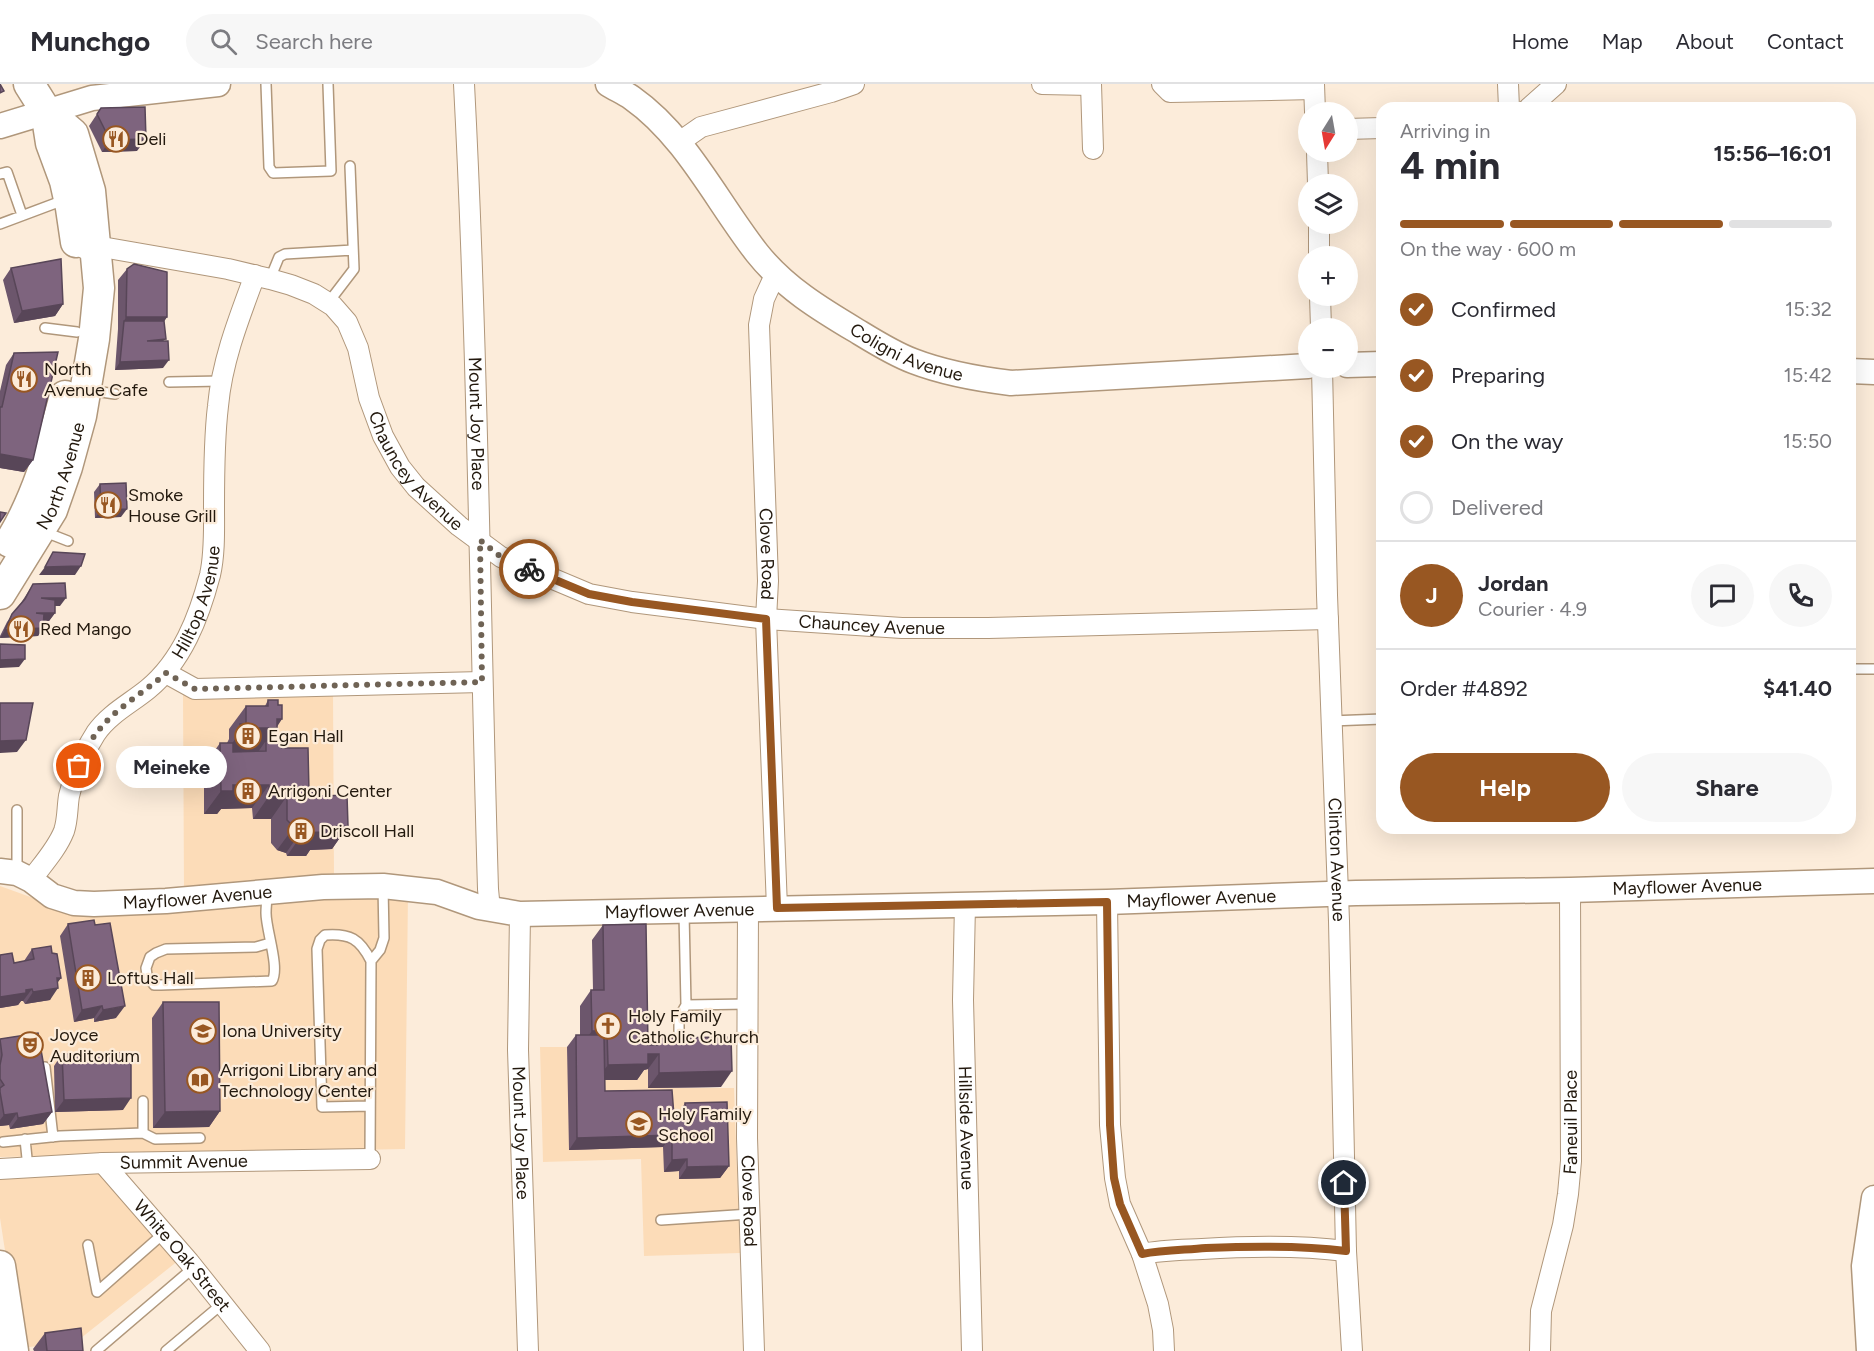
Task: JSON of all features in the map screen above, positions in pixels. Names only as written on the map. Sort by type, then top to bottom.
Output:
[{"type":"main road","name":"North Avenue","points":[[0,558],[21,525],[38,488],[72,370],[77,332],[79,276],[86,247],[90,191],[73,134],[46,111],[29,84]]},
{"type":"main road","name":"North Avenue","points":[[0,594],[52,510],[67,467],[94,339],[99,288],[86,247],[76,231],[69,198],[51,143],[46,111]]},
{"type":"main road","points":[[0,1266],[13,1351]]},
{"type":"street","points":[[0,126],[92,98],[152,87],[218,84]]},
{"type":"street","name":"Mount Joy Place","points":[[464,84],[470,188],[490,910]]},
{"type":"street","name":"Coligni Avenue","points":[[608,84],[632,98],[662,124],[775,274],[814,305],[913,361],[981,380],[1011,382],[1298,367]]},
{"type":"street","points":[[678,143],[701,128],[854,84]]},
{"type":"street","points":[[1042,84],[1091,84],[1093,149]]},
{"type":"street","points":[[1162,84],[1170,92],[1314,86],[1315,102]]},
{"type":"street","points":[[1508,84],[1509,102]]},
{"type":"street","points":[[1536,102],[1556,84]]},
{"type":"street","points":[[1358,129],[1376,128]]},
{"type":"street","name":"Chauncey Avenue","points":[[86,247],[262,277],[306,291],[328,303],[347,322],[358,348],[369,398],[383,436],[400,467],[416,487],[438,508],[501,557],[589,594],[632,602],[766,619],[902,628],[988,628],[1328,619]]},
{"type":"street","name":"Clove Road","points":[[775,274],[764,299],[759,325],[768,581],[766,619],[777,908]]},
{"type":"street","name":"Hilltop Avenue","points":[[16,875],[63,833],[68,818],[69,798],[74,779],[84,754],[98,731],[110,717],[166,673],[194,624],[210,573],[218,405],[225,362],[238,318],[262,277]]},
{"type":"street","points":[[1358,365],[1376,364]]},
{"type":"street","points":[[1856,371],[1874,372]]},
{"type":"street","name":"Clinton Avenue","points":[[1322,378],[1346,1251],[1352,1351]]},
{"type":"street","points":[[166,673],[195,689],[482,682]]},
{"type":"street","name":"Mayflower Avenue","points":[[16,875],[52,896],[74,903],[166,901],[323,887],[383,886],[437,892],[490,910],[520,914],[1107,902],[1338,893],[1570,890],[1874,881]]},
{"type":"street","name":"Faneuil Place","points":[[1540,1351],[1541,1311],[1563,1225],[1571,1161],[1570,890]]},
{"type":"street","points":[[1107,902],[1110,1125],[1114,1178],[1120,1204],[1142,1254],[1158,1304],[1164,1351]]},
{"type":"street","name":"Hillside Avenue","points":[[965,904],[963,1000],[972,1351]]},
{"type":"street","name":"Clove Road","points":[[748,909],[747,1138],[754,1351]]},
{"type":"street","name":"Mount Joy Place","points":[[520,914],[518,1050],[528,1351]]},
{"type":"street","name":"Summit Avenue","points":[[0,1169],[102,1163],[370,1159]]},
{"type":"street","name":"White Oak Street","points":[[102,1163],[164,1233],[260,1351]]},
{"type":"street","points":[[1869,1351],[1864,1266],[1874,1198]]},
{"type":"street","points":[[1142,1254],[1156,1251],[1228,1247],[1321,1248],[1346,1251]]},
{"type":"lane","points":[[266,84],[269,167],[273,173],[331,171],[328,84]]},
{"type":"lane","points":[[328,303],[354,269],[350,166]]},
{"type":"lane","points":[[0,174],[7,172],[22,215]]},
{"type":"lane","points":[[0,224],[69,198]]},
{"type":"lane","points":[[262,277],[279,257],[285,254],[353,250]]},
{"type":"lane","points":[[45,328],[77,332]]},
{"type":"lane","points":[[170,382],[222,381]]},
{"type":"lane","points":[[85,389],[115,394]]},
{"type":"lane","points":[[40,530],[68,541]]},
{"type":"lane","points":[[1856,669],[1874,669]]},
{"type":"lane","points":[[1331,721],[1376,719]]},
{"type":"lane","points":[[16,875],[17,810]]},
{"type":"lane","points":[[371,961],[380,950],[384,938],[383,886]]},
{"type":"lane","points":[[267,891],[266,914],[270,943],[274,973],[272,981],[154,985],[147,975],[147,963],[150,957],[166,949],[256,947],[270,943]]},
{"type":"lane","points":[[678,1037],[679,1017],[686,1005],[684,910]]},
{"type":"lane","points":[[370,1106],[322,1107],[317,949],[320,940],[325,935],[339,934],[353,939],[363,946],[371,961],[370,1159]]},
{"type":"lane","points":[[686,1005],[748,1004]]},
{"type":"lane","points":[[45,1068],[53,1137]]},
{"type":"lane","points":[[143,1101],[143,1133]]},
{"type":"lane","points":[[3,1142],[143,1133],[155,1138],[200,1138]]},
{"type":"lane","points":[[25,1140],[28,1168]]},
{"type":"lane","points":[[661,1220],[750,1214]]},
{"type":"lane","points":[[88,1245],[97,1292],[164,1233]]},
{"type":"lane","points":[[96,1351],[193,1268]]},
{"type":"lane","points":[[166,1351],[222,1304]]},
{"type":"shaded area","points":[[333,691],[334,876],[184,891],[183,694]]},
{"type":"shaded area","name":"Iona University","points":[[0,886],[47,903],[408,893],[405,1149],[0,1157]]},
{"type":"shaded area","name":"Holy Family School","points":[[540,1047],[596,1047],[637,1070],[648,1069],[649,1088],[734,1088],[740,1253],[644,1256],[641,1159],[543,1162]]},
{"type":"shaded area","points":[[100,1170],[179,1260],[76,1342],[20,1348],[0,1218],[0,1177]]},
{"type":"building","points":[[145,107],[146,139],[110,140],[97,114],[101,108]]},
{"type":"building","points":[[61,259],[63,304],[22,311],[11,268]]},
{"type":"building","points":[[134,264],[167,272],[167,317],[126,317],[127,269]]},
{"type":"building","points":[[124,321],[164,321],[166,339],[147,341],[168,341],[169,360],[120,362]]},
{"type":"building","points":[[58,352],[33,460],[0,454],[0,407],[2,407],[14,353]]},
{"type":"building","points":[[126,483],[127,509],[101,510],[100,484]]},
{"type":"building","points":[[0,512],[6,513],[0,522]]},
{"type":"building","points":[[53,552],[85,554],[81,566],[45,567]]},
{"type":"building","points":[[65,583],[66,598],[41,598],[55,600],[55,613],[36,613],[44,614],[43,628],[5,630],[12,614],[25,599],[33,584]]},
{"type":"building","points":[[0,644],[25,645],[25,659],[0,660]]},
{"type":"building","points":[[268,700],[278,700],[278,705],[282,705],[282,719],[277,719],[277,728],[257,728],[257,732],[240,732],[240,724],[246,724],[246,706],[268,706]]},
{"type":"building","points":[[0,703],[33,703],[26,740],[0,741]]},
{"type":"building","points":[[266,741],[282,741],[282,748],[308,748],[309,793],[321,792],[321,796],[347,795],[348,826],[322,827],[322,832],[303,833],[287,820],[287,796],[269,796],[269,785],[233,785],[233,791],[221,791],[220,743],[233,743],[233,752],[266,751]]},
{"type":"building","name":"Loftus Hall","points":[[94,920],[95,925],[110,923],[125,1006],[103,1010],[102,1006],[82,1010],[68,924]]},
{"type":"building","name":"Holy Family Catholic Church","points":[[646,924],[648,1045],[658,1045],[658,1038],[731,1037],[732,1071],[659,1073],[659,1054],[648,1054],[648,1064],[608,1065],[607,1031],[592,1031],[591,990],[604,990],[603,925]]},
{"type":"building","points":[[51,946],[52,953],[57,954],[61,978],[57,978],[58,988],[33,992],[32,989],[26,990],[26,993],[0,997],[0,955],[12,953],[14,963],[34,959],[32,949]]},
{"type":"building","points":[[163,1002],[219,1002],[220,1111],[165,1112]]},
{"type":"building","points":[[38,1033],[52,1112],[18,1118],[17,1113],[4,1115],[0,1092],[0,1088],[4,1085],[0,1079],[2,1055],[0,1039]]},
{"type":"building","points":[[576,1035],[604,1035],[605,1091],[672,1090],[674,1116],[686,1116],[685,1103],[727,1102],[729,1166],[687,1167],[687,1159],[672,1160],[672,1135],[577,1138]]},
{"type":"building","points":[[131,1053],[131,1098],[64,1100],[62,1054]]},
{"type":"building","points":[[81,1328],[83,1351],[47,1351],[45,1333]]},
{"type":"way so far","points":[[79,766],[98,731],[110,717],[166,673],[195,689],[482,682],[480,540],[501,557],[529,569]]},
{"type":"place","name":"Deli","points":[[116,139]]},
{"type":"place","name":"North Avenue Cafe","points":[[24,379]]},
{"type":"place","name":"Smoke House Grill","points":[[108,505]]},
{"type":"place","name":"Red Mango","points":[[21,629]]},
{"type":"place","name":"Egan Hall","points":[[248,736]]},
{"type":"place","name":"Meineke","points":[[79,766]]},
{"type":"place","name":"Arrigoni Center","points":[[248,791]]},
{"type":"place","name":"Driscoll Hall","points":[[301,831]]},
{"type":"place","name":"Loftus Hall","points":[[88,978]]},
{"type":"place","name":"Holy Family Catholic Church","points":[[608,1026]]},
{"type":"place","name":"Iona University","points":[[203,1031]]},
{"type":"place","name":"Joyce Auditorium","points":[[30,1045]]},
{"type":"place","name":"Arrigoni Library and Technology Center","points":[[200,1080]]},
{"type":"place","name":"Holy Family School","points":[[639,1124]]},
{"type":"route","points":[[529,569],[589,594],[632,602],[766,619],[777,908],[1107,902],[1110,1125],[1114,1178],[1120,1204],[1142,1254],[1156,1251],[1228,1247],[1321,1248],[1346,1251],[1344,1183]]}]
